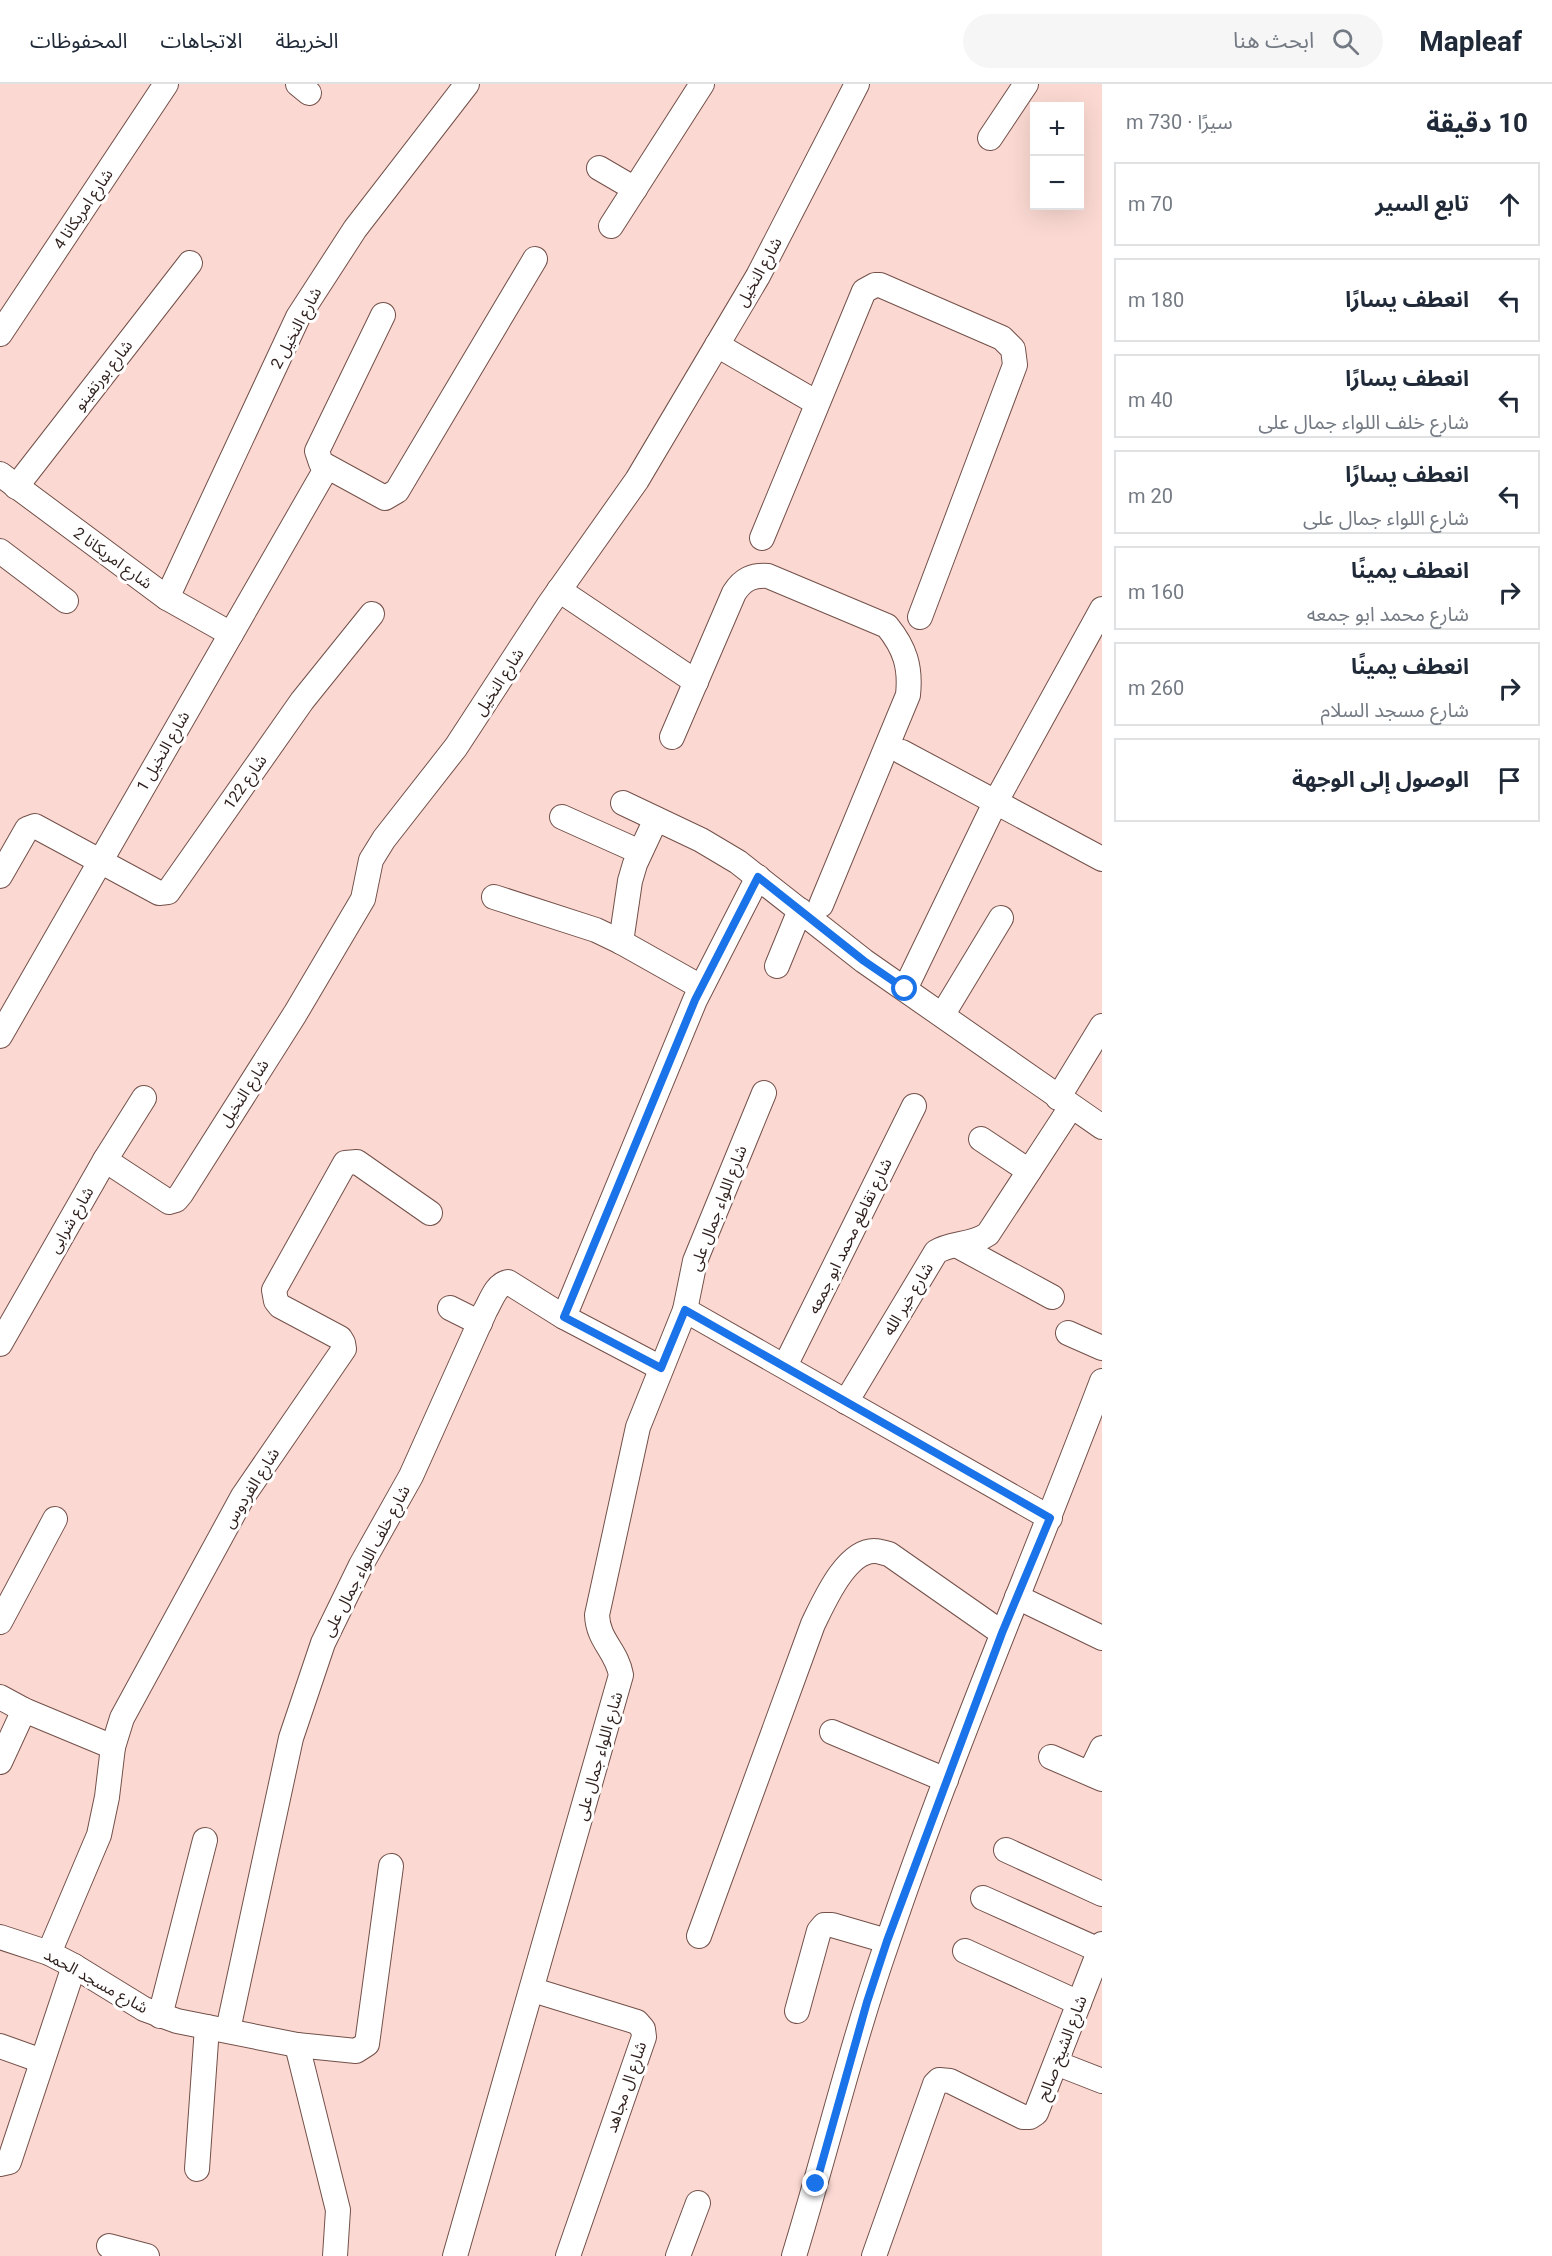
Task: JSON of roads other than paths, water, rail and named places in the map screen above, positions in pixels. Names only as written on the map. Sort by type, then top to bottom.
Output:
[{"type":"street","name":"شارع امريكانا 4","points":[[0,334],[166,84]]},
{"type":"street","name":"شارع النخيل 2","points":[[167,598],[298,317],[356,229],[467,84]]},
{"type":"street","points":[[611,226],[702,84]]},
{"type":"street","name":"شارع النخيل","points":[[105,1160],[169,1202],[176,1200],[295,1014],[363,899],[371,860],[384,839],[456,747],[559,590],[637,480],[758,276],[857,84]]},
{"type":"street","points":[[990,138],[1026,84]]},
{"type":"street","points":[[599,168],[635,189]]},
{"type":"street","points":[[383,315],[318,447],[318,460],[380,497],[390,497],[397,491],[535,259]]},
{"type":"street","name":"شارع بورتفينو","points":[[8,481],[190,263]]},
{"type":"street","points":[[762,538],[864,291],[874,285],[880,285],[1002,338],[1013,349],[1015,365],[920,617]]},
{"type":"street","points":[[717,345],[817,403]]},
{"type":"street","name":"شارع النخيل 1","points":[[0,1036],[327,466]]},
{"type":"street","name":"شارع امريكانا 2","points":[[8,481],[167,598],[231,634]]},
{"type":"street","points":[[0,551],[66,602]]},
{"type":"street","points":[[672,737],[734,592],[748,578],[758,575],[768,576],[887,626],[899,641],[907,658],[910,676],[908,695],[810,907],[777,966]]},
{"type":"street","points":[[559,590],[696,682]]},
{"type":"street","points":[[905,989],[995,803],[1102,609]]},
{"type":"street","name":"شارع 122","points":[[99,862],[159,892],[168,892],[302,701],[372,614]]},
{"type":"street","points":[[902,752],[1102,859]]},
{"type":"street","points":[[623,803],[720,851],[758,877],[810,907],[864,961],[1102,1126]]},
{"type":"street","points":[[562,817],[640,852]]},
{"type":"street","points":[[621,942],[630,881],[640,852],[656,819]]},
{"type":"street","points":[[0,876],[30,826],[35,826],[99,862]]},
{"type":"street","points":[[564,1317],[702,987],[758,877]]},
{"type":"street","points":[[494,897],[596,930],[702,987]]},
{"type":"street","points":[[943,1014],[1001,918]]},
{"type":"street","name":"شارع خير الله","points":[[846,1402],[936,1252],[946,1246],[958,1246],[979,1240],[988,1234],[1029,1171],[1098,1040]]},
{"type":"street","name":"شارع اللواء جمال على","points":[[455,2256],[533,1990],[621,1675],[616,1657],[602,1639],[597,1615],[638,1427],[685,1310],[695,1262],[764,1093]]},
{"type":"street","name":"شارع شرابى","points":[[0,1344],[105,1160],[144,1098]]},
{"type":"street","name":"شارع تقاطع محمد ابو جمعه","points":[[785,1366],[914,1106]]},
{"type":"street","points":[[981,1139],[1029,1171]]},
{"type":"street","name":"شارع الفردوس","points":[[49,1953],[99,1835],[107,1797],[113,1747],[122,1718],[243,1496],[342,1353],[343,1343],[340,1338],[284,1309],[276,1301],[273,1290],[343,1166],[349,1161],[357,1162],[430,1213]]},
{"type":"street","points":[[958,1246],[1052,1297]]},
{"type":"street","name":"شارع خلف اللواء جمال على","points":[[197,2169],[218,2028],[291,1738],[323,1643],[361,1565],[411,1476],[480,1323],[500,1286],[506,1282],[564,1317],[661,1368]]},
{"type":"street","points":[[450,1308],[480,1323]]},
{"type":"street","points":[[685,1310],[1050,1518]]},
{"type":"street","points":[[1068,1333],[1102,1348]]},
{"type":"street","points":[[794,2256],[867,2002],[887,1941],[1002,1633],[1050,1518],[1102,1381]]},
{"type":"street","points":[[0,1622],[55,1519]]},
{"type":"street","points":[[699,1936],[813,1624],[846,1568],[858,1557],[873,1551],[889,1554],[1002,1633]]},
{"type":"street","points":[[1017,1597],[1102,1638]]},
{"type":"street","points":[[0,1697],[24,1710],[113,1747]]},
{"type":"street","points":[[0,1762],[24,1710]]},
{"type":"street","points":[[832,1732],[946,1780]]},
{"type":"street","points":[[1051,1757],[1096,1776],[1102,1748]]},
{"type":"street","points":[[160,2016],[205,1840]]},
{"type":"street","points":[[1006,1850],[1102,1894]]},
{"type":"street","name":"شارع مسجد الحمد","points":[[0,1937],[49,1953],[144,2009],[160,2016],[297,2044],[356,2051],[367,2044],[391,1866]]},
{"type":"street","points":[[982,1898],[1101,1947]]},
{"type":"street","points":[[797,2011],[819,1931],[825,1925],[887,1941]]},
{"type":"street","name":"شارع الشيخ صالح","points":[[874,2256],[935,2084],[939,2080],[950,2081],[1023,2117],[1030,2117],[1036,2113],[1101,1947]]},
{"type":"street","points":[[965,1951],[1079,2003]]},
{"type":"street","points":[[0,2164],[9,2162],[74,1966]]},
{"type":"street","name":"شارع ال مجاهد","points":[[533,1990],[637,2022],[643,2029],[644,2037],[568,2256]]},
{"type":"street","points":[[297,2044],[338,2210],[335,2256]]},
{"type":"street","points":[[0,2046],[42,2061]]},
{"type":"street","points":[[1056,2063],[1102,2081]]},
{"type":"street","points":[[678,2256],[698,2203]]},
{"type":"street","points":[[109,2246],[147,2256]]}]
